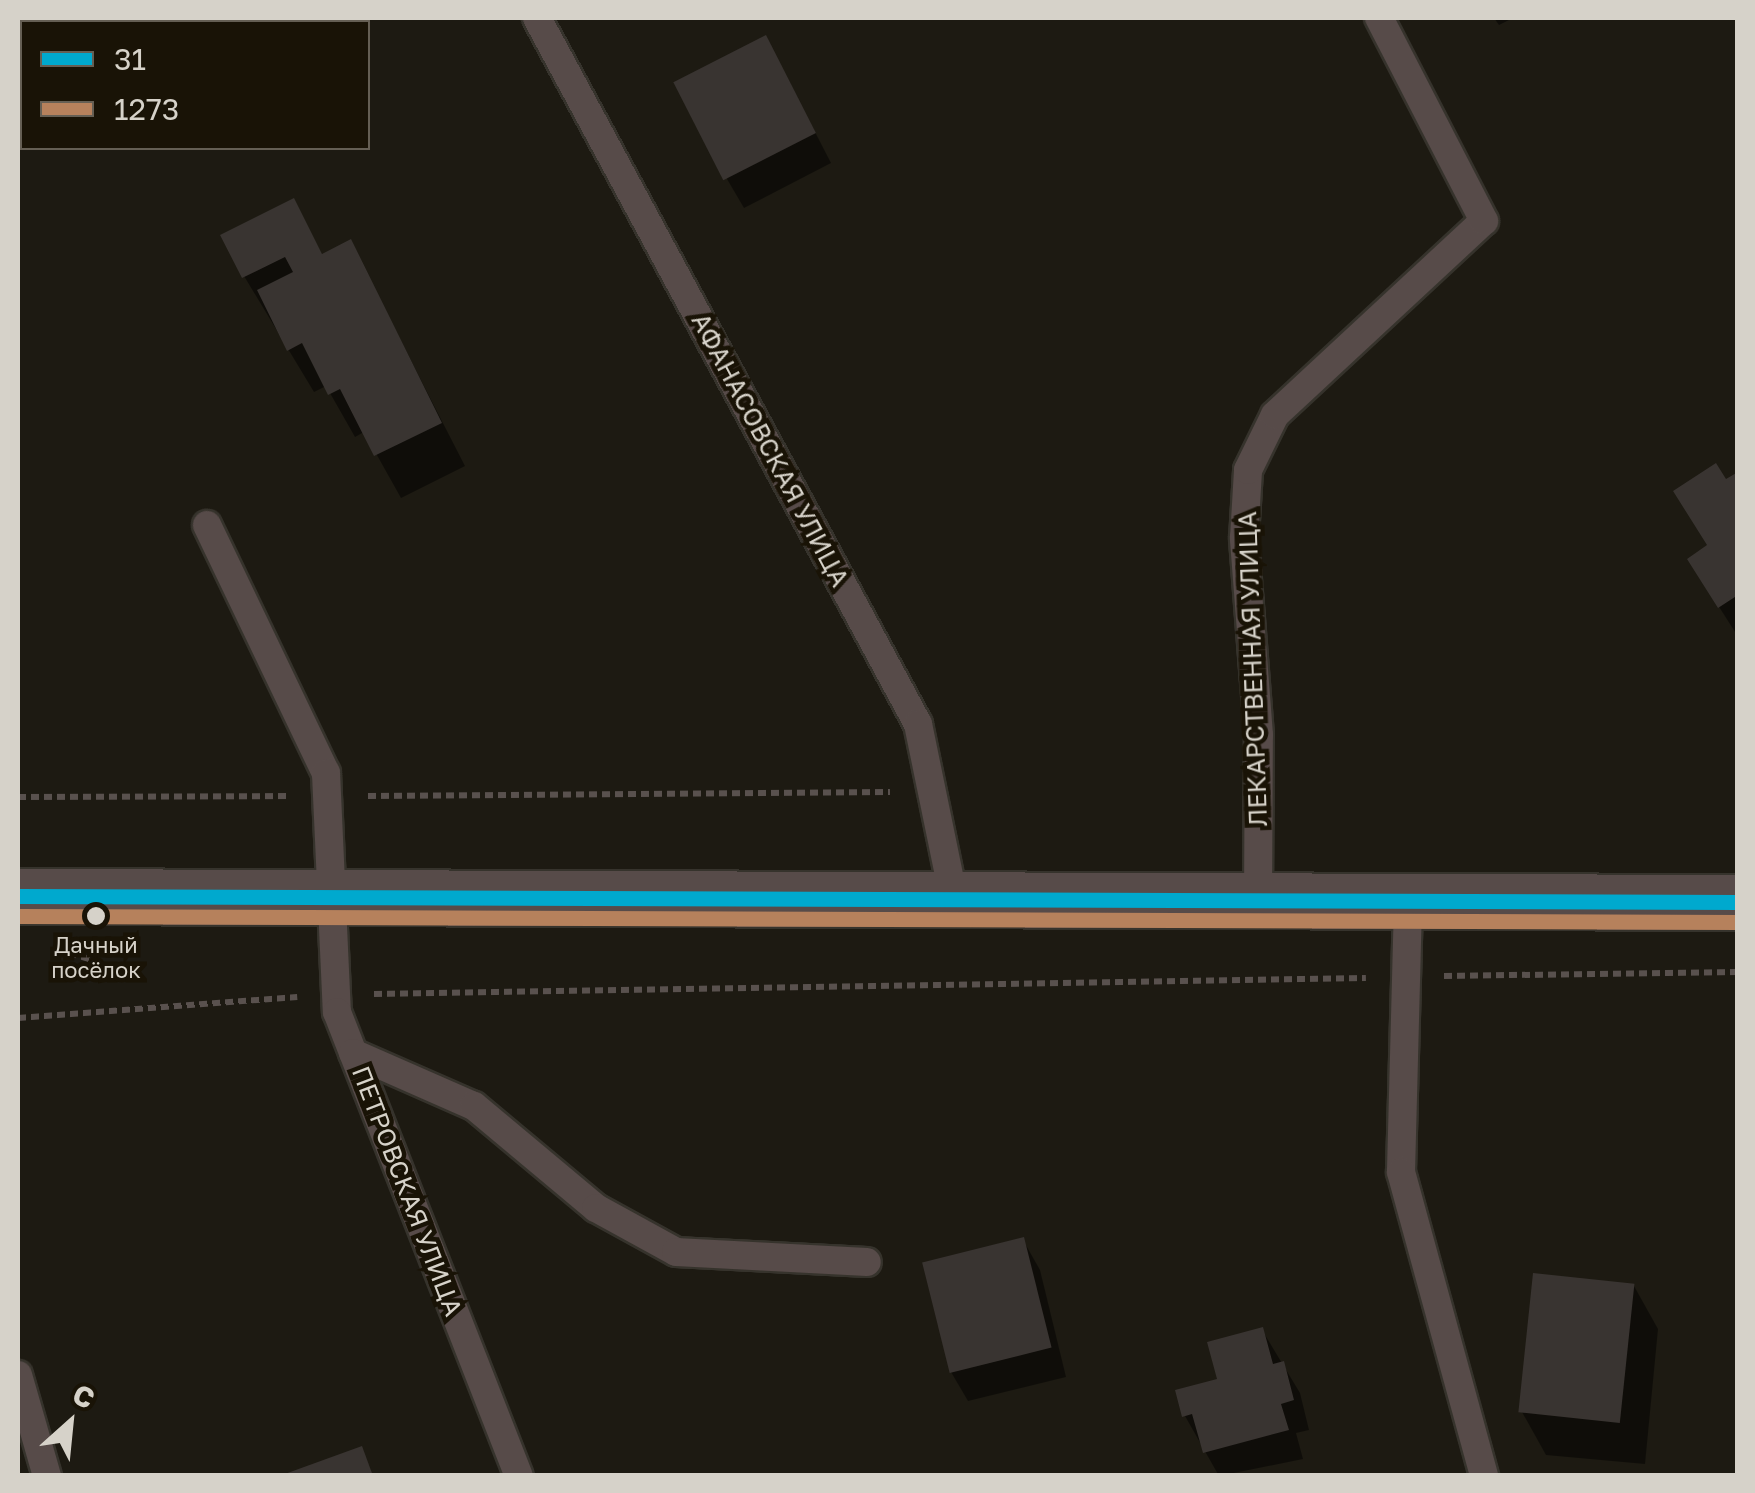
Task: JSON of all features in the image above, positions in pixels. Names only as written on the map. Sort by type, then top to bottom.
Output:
[{"type":"street","points":[[18,896],[1408,904],[1738,902]]},
{"type":"lane","name":"АФАНАСОВСКАЯ УЛИЦА","points":[[537,18],[918,724],[954,900]]},
{"type":"lane","name":"ЛЕКАРСТВЕННАЯ УЛИЦА","points":[[1258,903],[1260,736],[1244,538],[1248,470],[1275,415],[1484,221],[1379,18]]},
{"type":"lane","name":"ПЕТРОВСКАЯ УЛИЦА","points":[[207,526],[326,773],[336,898],[337,994],[353,1053],[519,1476]]},
{"type":"lane","points":[[1408,904],[1401,1172],[1484,1476]]},
{"type":"lane","points":[[353,1053],[474,1106],[596,1208],[676,1252],[867,1262]]},
{"type":"lane","points":[[18,1376],[47,1476]]},
{"type":"path","points":[[18,797],[932,792]]},
{"type":"path","points":[[18,1018],[337,994],[1738,972]]},
{"type":"building","points":[[766,35],[816,133],[723,180],[673,82]]},
{"type":"building","points":[[294,198],[322,254],[351,239],[442,423],[374,456],[340,389],[328,395],[302,343],[287,351],[257,290],[293,272],[285,257],[242,278],[220,235]]},
{"type":"building","points":[[1716,463],[1726,479],[1738,472],[1738,595],[1718,608],[1687,559],[1707,545],[1673,491]]},
{"type":"building","points":[[1024,1237],[1052,1348],[950,1373],[922,1262]]},
{"type":"building","points":[[1533,1273],[1634,1284],[1620,1423],[1518,1412]]},
{"type":"building","points":[[1263,1327],[1273,1364],[1284,1361],[1294,1400],[1281,1404],[1289,1430],[1203,1453],[1192,1414],[1182,1417],[1175,1390],[1217,1379],[1207,1342]]},
{"type":"building","points":[[362,1446],[373,1476],[282,1476],[282,1475]]},
{"type":"transit line","name":"31","points":[[18,896],[1738,902]]},
{"type":"transit line","name":"1273","points":[[18,916],[1738,922]]},
{"type":"place","name":"Дачный посёлок","points":[[96,916]]}]
